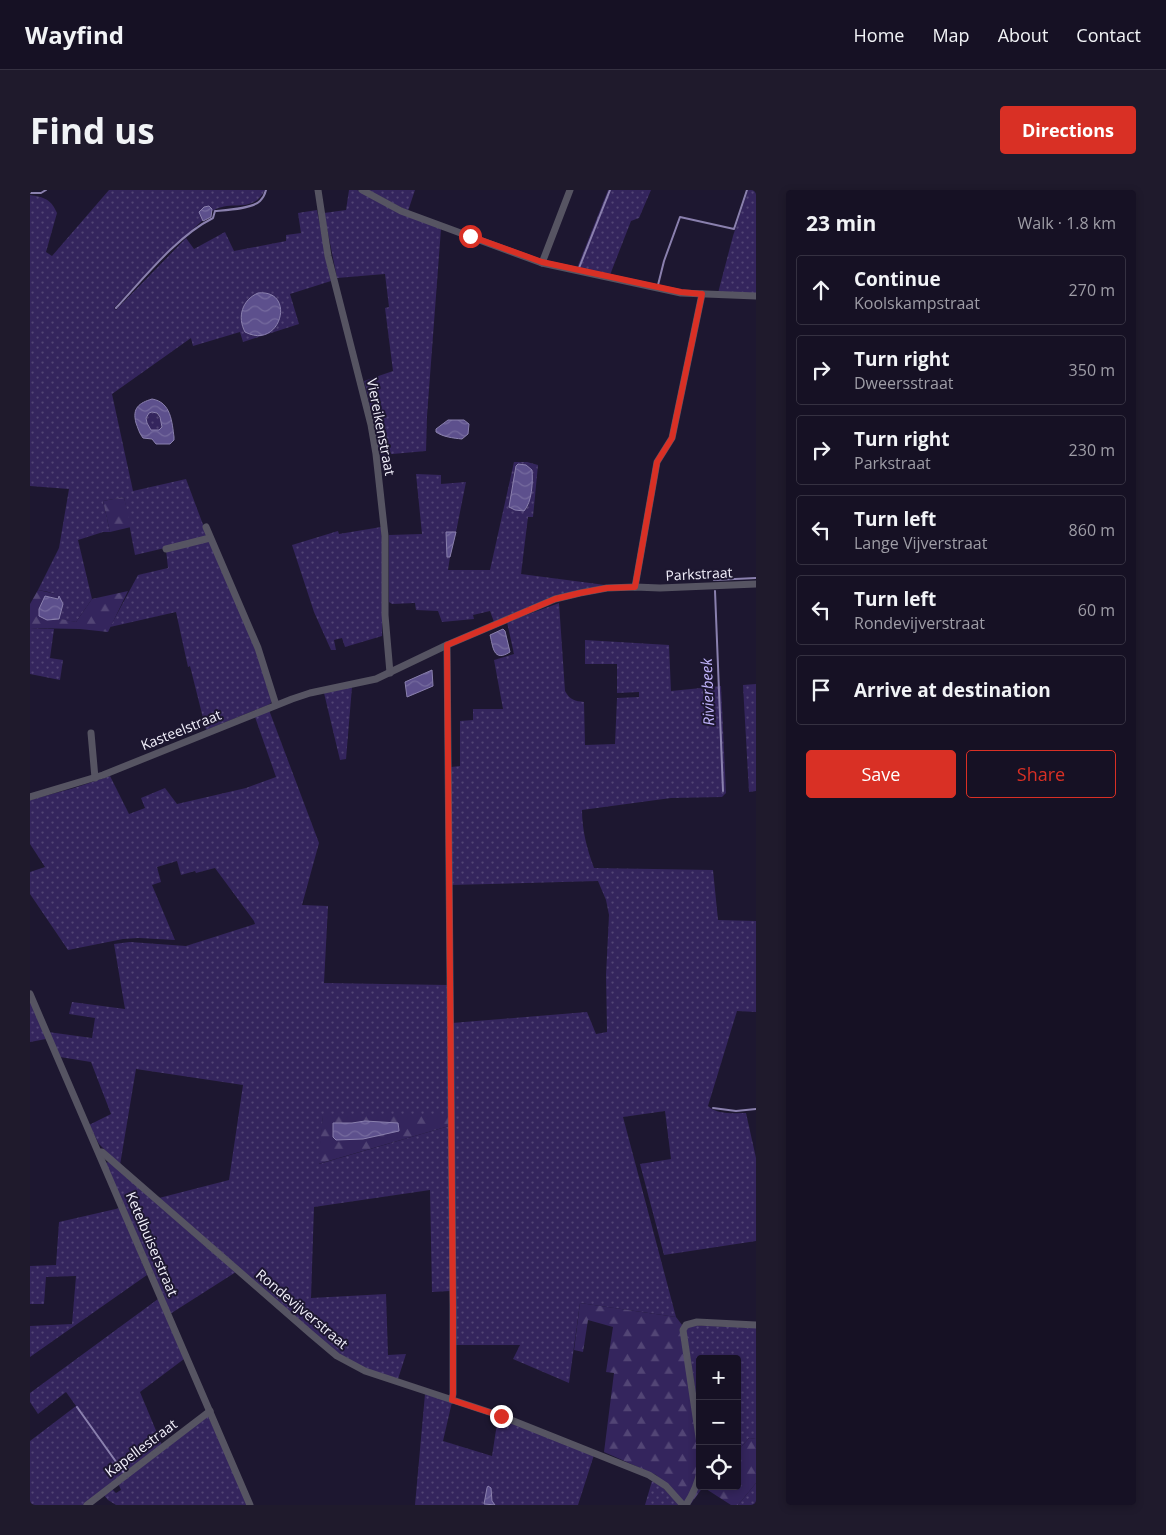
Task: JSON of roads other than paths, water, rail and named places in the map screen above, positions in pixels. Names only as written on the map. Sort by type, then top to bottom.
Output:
[{"type":"street","name":"Viereikenstraat","points":[[318,190],[328,256],[371,425],[376,454],[386,536],[385,615],[390,673]]},
{"type":"street","points":[[362,190],[401,211],[542,262],[681,292],[756,296]]},
{"type":"street","points":[[542,262],[570,190]]},
{"type":"street","points":[[635,587],[657,462],[672,438],[702,294]]},
{"type":"street","points":[[206,527],[249,627],[276,705]]},
{"type":"street","points":[[166,549],[210,538]]},
{"type":"street","name":"Parkstraat","points":[[390,673],[447,645],[555,599],[607,588],[756,584]]},
{"type":"street","points":[[447,645],[453,1306],[452,1400]]},
{"type":"street","name":"Kasteelstraat","points":[[30,797],[95,778],[310,693],[376,679],[390,673]]},
{"type":"street","points":[[91,734],[95,778]]},
{"type":"street","name":"Ketelbuiserstraat","points":[[30,994],[250,1505]]},
{"type":"street","name":"Rondevijverstraat","points":[[99,1152],[102,1152],[337,1356],[365,1371],[501,1416],[648,1475],[666,1486],[684,1505]]},
{"type":"street","points":[[696,1417],[683,1330],[686,1325],[697,1322],[756,1325]]},
{"type":"street","name":"Kapellestraat","points":[[87,1505],[210,1412]]},
{"type":"street","points":[[684,1505],[696,1488]]},
{"type":"water","points":[[209,206],[212,209],[211,217],[203,221],[199,212],[204,207]]},
{"type":"water","points":[[258,293],[270,294],[277,300],[281,309],[280,318],[275,327],[268,333],[257,336],[245,332],[241,315],[248,300]]},
{"type":"water","points":[[152,399],[158,401],[167,408],[174,437],[170,444],[156,444],[152,439],[143,438],[136,423],[135,413],[140,404]],"holes":[[[149,413],[157,413],[162,427],[159,430],[151,430],[146,418]]]},
{"type":"water","points":[[448,420],[464,420],[469,424],[468,434],[462,439],[452,438],[436,432],[436,429]]},
{"type":"water","points":[[518,464],[526,465],[532,470],[530,497],[524,511],[509,507],[516,466]]},
{"type":"water","points":[[446,532],[456,532],[450,557],[447,557]]},
{"type":"water","points":[[45,596],[58,599],[59,596],[63,604],[59,619],[47,620],[39,616],[39,609]]},
{"type":"water","points":[[503,629],[510,652],[500,656],[493,648],[490,635]]},
{"type":"water","points":[[432,670],[433,686],[407,697],[405,682]]},
{"type":"water","points":[[365,1121],[398,1123],[399,1131],[363,1139],[336,1140],[333,1137],[333,1123]]},
{"type":"water","points":[[488,1486],[491,1488],[492,1501],[495,1505],[484,1504]]},
{"type":"waterway","points":[[30,193],[41,193],[46,190]]},
{"type":"waterway","points":[[116,308],[174,246],[213,218],[215,211],[239,209],[256,204],[264,196],[266,190]]},
{"type":"waterway","points":[[579,268],[610,190]]},
{"type":"waterway","points":[[657,285],[680,217],[734,229],[747,190]]},
{"type":"waterway","name":"Rivierbeek","points":[[714,580],[756,578]]},
{"type":"waterway","name":"Rivierbeek","points":[[715,591],[723,791]]},
{"type":"waterway","points":[[713,1108],[736,1111],[756,1109]]},
{"type":"waterway","points":[[77,1407],[124,1473]]}]
